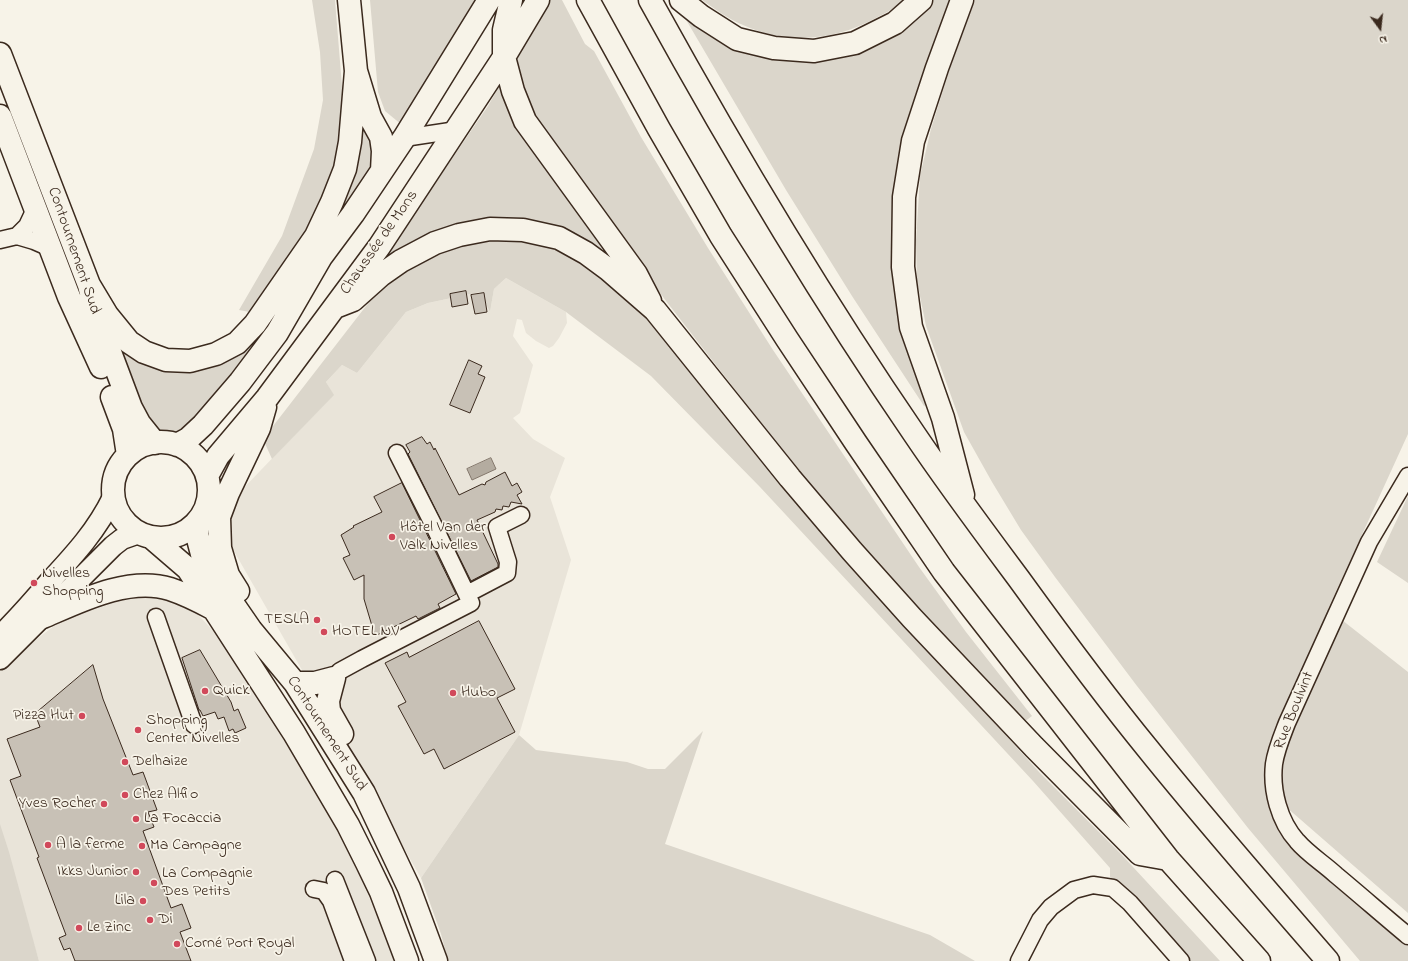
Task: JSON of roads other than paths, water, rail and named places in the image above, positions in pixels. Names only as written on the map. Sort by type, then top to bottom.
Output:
[{"type":"highway","points":[[89,285],[107,315],[129,342],[144,352],[166,360],[190,361],[216,354],[238,342],[255,324],[316,236],[345,169],[350,142],[356,71],[349,0]]},
{"type":"highway","points":[[177,445],[188,439],[203,426],[277,333],[321,257],[353,214],[404,138],[489,0]]},
{"type":"highway","points":[[511,0],[504,30],[504,57],[513,91],[525,121],[636,274],[655,310]]},
{"type":"highway","name":"Chaussée de Mons","points":[[207,476],[218,456],[267,398],[379,247],[504,57],[538,0]]},
{"type":"highway","points":[[650,0],[710,108],[834,313],[914,434],[1061,637],[1149,750],[1328,961]]},
{"type":"highway","points":[[681,0],[701,16],[737,39],[774,48],[814,51],[855,42],[895,23],[921,0]]},
{"type":"highway","points":[[962,0],[937,68],[913,141],[904,197],[903,267],[911,327],[944,418],[966,507]]},
{"type":"highway","points":[[593,9],[659,129],[721,236],[787,340],[860,450],[944,572],[1168,859],[1259,961]]},
{"type":"highway","name":"Contournement Sud","points":[[0,54],[89,285],[98,320],[131,408],[139,423],[155,443]]},
{"type":"highway","points":[[356,71],[370,117],[381,137],[383,151],[382,171]]},
{"type":"highway","name":"Contournement Sud","points":[[0,116],[69,297],[102,368],[124,429],[128,455]]},
{"type":"highway","points":[[335,307],[353,300],[401,261],[435,243],[460,235],[490,229],[523,230],[559,238],[586,253],[609,270],[655,310],[790,478],[852,551],[912,618],[1034,747],[1140,854],[1168,859]]},
{"type":"highway","points":[[267,398],[259,428],[228,493],[219,517],[220,548],[228,574],[254,615],[284,652],[295,683],[315,683],[334,678],[328,700],[329,710],[349,747],[364,793]]},
{"type":"highway","points":[[155,443],[177,445],[190,452],[200,463],[207,476],[209,488],[208,500],[198,521],[185,532],[169,538],[146,536],[125,522],[116,506],[113,497],[115,476],[120,465],[128,455],[141,447],[155,443]]},
{"type":"highway","name":"Contournement Sud","points":[[198,521],[198,535],[203,558],[209,569],[251,630],[295,683],[364,793],[409,888],[436,961]]},
{"type":"highway","name":"Contournement Sud","points":[[146,536],[188,569],[294,733],[348,825],[381,892],[407,961]]},
{"type":"highway","points":[[43,617],[108,591],[145,586],[168,588],[192,597],[212,608]]},
{"type":"main road","points":[[0,636],[65,565],[96,528],[113,497]]},
{"type":"main road","points":[[0,660],[113,546],[122,539],[146,536]]},
{"type":"street","points":[[404,138],[457,130]]},
{"type":"street","points":[[17,236],[27,226],[35,209]]},
{"type":"street","points":[[0,240],[17,236],[50,248]]},
{"type":"street","points":[[334,678],[340,671],[471,602],[396,453]]},
{"type":"street","name":"Rue Boulvint","points":[[1408,476],[1369,542],[1287,723],[1277,749],[1274,764],[1275,797],[1282,816],[1296,840],[1312,856],[1408,936]]},
{"type":"street","points":[[467,594],[507,573],[508,562],[497,527],[521,515]]},
{"type":"street","points":[[156,617],[194,725]]},
{"type":"street","points":[[335,880],[367,961]]},
{"type":"street","points":[[1019,961],[1040,920],[1052,906],[1074,890],[1093,884],[1113,888],[1130,903],[1181,961]]},
{"type":"street","points":[[314,889],[324,891],[331,901],[353,961]]},
{"type":"place","name":"Hôtel Van der Valk Nivelles","points":[[392,537]]},
{"type":"place","name":"Nivelles Shopping","points":[[34,583]]},
{"type":"place","name":"TESLA","points":[[317,620]]},
{"type":"place","name":"HOTEL NV","points":[[324,632]]},
{"type":"place","name":"Quick","points":[[205,691]]},
{"type":"place","name":"Hubo","points":[[453,693]]},
{"type":"place","name":"Pizza Hut","points":[[82,716]]},
{"type":"place","name":"Shopping Center Nivelles","points":[[138,730]]},
{"type":"place","name":"Delhaize","points":[[125,762]]},
{"type":"place","name":"Chez Alfio","points":[[125,795]]},
{"type":"place","name":"Yves Rocher","points":[[104,804]]},
{"type":"place","name":"La Focaccia","points":[[136,819]]},
{"type":"place","name":"A la ferme","points":[[48,845]]},
{"type":"place","name":"Ma Campagne","points":[[142,846]]},
{"type":"place","name":"Ikks Junior","points":[[136,872]]},
{"type":"place","name":"La Compagnie Des Petits","points":[[154,883]]},
{"type":"place","name":"Lila","points":[[143,901]]},
{"type":"place","name":"Di","points":[[150,920]]},
{"type":"place","name":"Le Zinc","points":[[79,928]]},
{"type":"place","name":"Corné Port Royal","points":[[177,944]]}]
